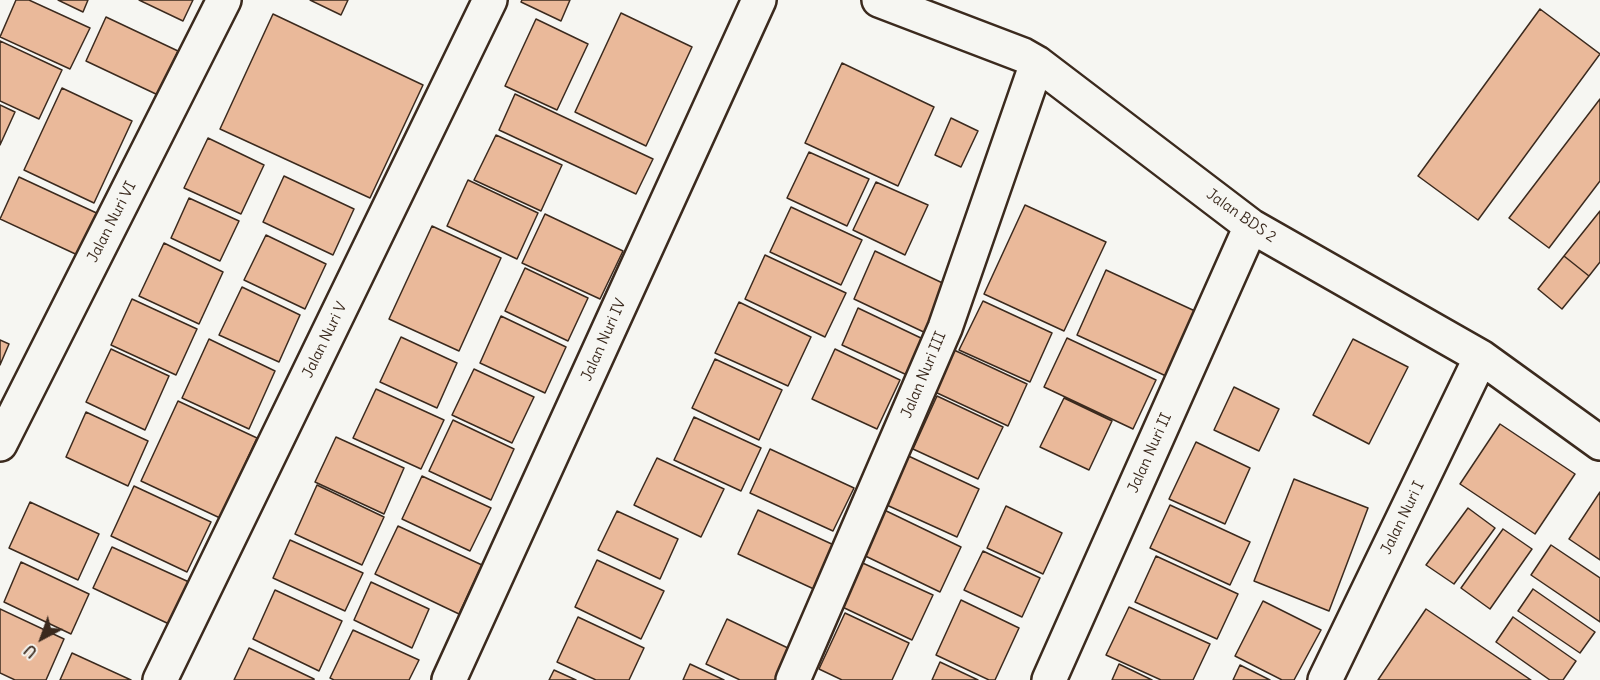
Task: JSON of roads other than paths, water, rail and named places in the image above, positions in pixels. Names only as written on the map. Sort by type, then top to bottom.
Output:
[{"type":"street","name":"Jalan Nuri VI","points":[[0,444],[224,0]]},
{"type":"street","name":"Jalan Nuri V","points":[[160,680],[489,0]]},
{"type":"street","name":"Jalan Nuri IV","points":[[449,680],[759,0]]},
{"type":"street","name":"Jalan BDS 2","points":[[879,0],[1023,55],[1037,63],[1251,226],[1480,357],[1600,442]]},
{"type":"street","name":"Jalan Nuri III","points":[[793,680],[945,328],[1037,63]]},
{"type":"street","name":"Jalan Nuri II","points":[[1049,680],[1251,226]]},
{"type":"street","name":"Jalan Nuri I","points":[[1325,680],[1480,357]]}]
